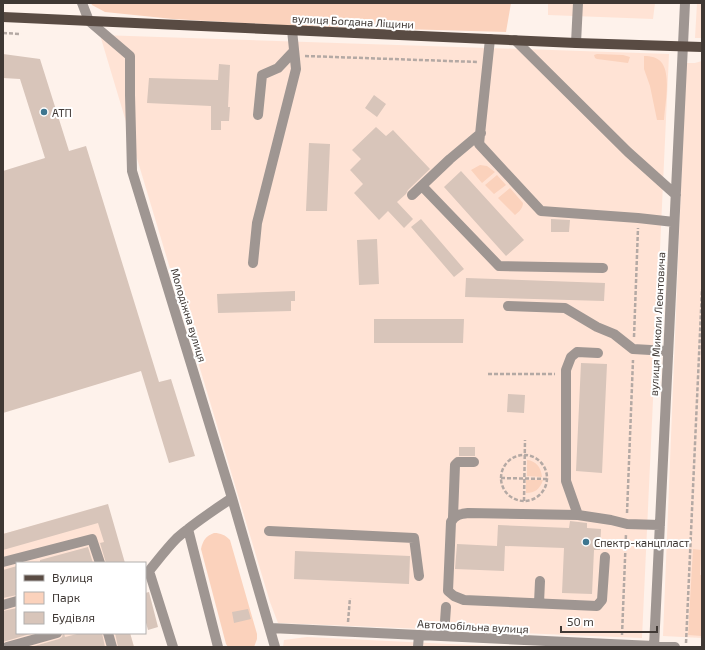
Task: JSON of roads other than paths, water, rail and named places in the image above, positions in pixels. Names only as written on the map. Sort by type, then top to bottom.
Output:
[{"type":"main road","name":"вулиця Богдана Ліщини","points":[[3,17],[576,43],[702,47]]},
{"type":"street","name":"Молодіжна вулиця","points":[[82,3],[90,21],[130,56],[132,171],[232,498],[275,647]]},
{"type":"street","points":[[576,43],[578,3]]},
{"type":"street","name":"вулиця Миколи Леонтовича","points":[[654,647],[685,3]]},
{"type":"street","points":[[253,263],[257,223],[296,69],[292,30]]},
{"type":"street","points":[[490,39],[479,144],[541,211],[674,222]]},
{"type":"street","points":[[515,40],[628,152],[676,195]]},
{"type":"street","points":[[258,115],[262,75],[278,68],[294,53]]},
{"type":"street","points":[[412,195],[480,133]]},
{"type":"street","points":[[422,186],[499,266],[603,268]]},
{"type":"street","points":[[508,306],[565,308],[597,328],[614,334],[633,349],[668,351]]},
{"type":"street","points":[[578,515],[566,481],[566,370],[571,357],[577,352],[598,353]]},
{"type":"street","points":[[474,462],[458,462],[455,466],[448,591],[454,596],[464,600],[597,606],[602,600],[605,557]]},
{"type":"street","points":[[174,647],[149,571],[163,553],[188,529],[232,498]]},
{"type":"street","points":[[453,517],[468,513],[578,515],[612,520],[627,524],[660,525]]},
{"type":"street","points":[[188,529],[218,647]]},
{"type":"street","points":[[269,531],[414,538],[419,576]]},
{"type":"street","points":[[3,562],[92,539],[100,562]]},
{"type":"street","points":[[539,603],[540,581]]},
{"type":"street","points":[[3,605],[16,601]]},
{"type":"street","points":[[444,636],[446,607]]},
{"type":"street","name":"Автомобільна вулиця","points":[[270,628],[444,636],[540,644],[675,647]]},
{"type":"street","points":[[7,647],[53,634]]},
{"type":"street","points":[[108,634],[112,647]]},
{"type":"street","points":[[418,647],[419,635]]},
{"type":"place","name":"АТП","points":[[44,112]]},
{"type":"place","name":"Спектр-канцпласт","points":[[586,542]]}]
